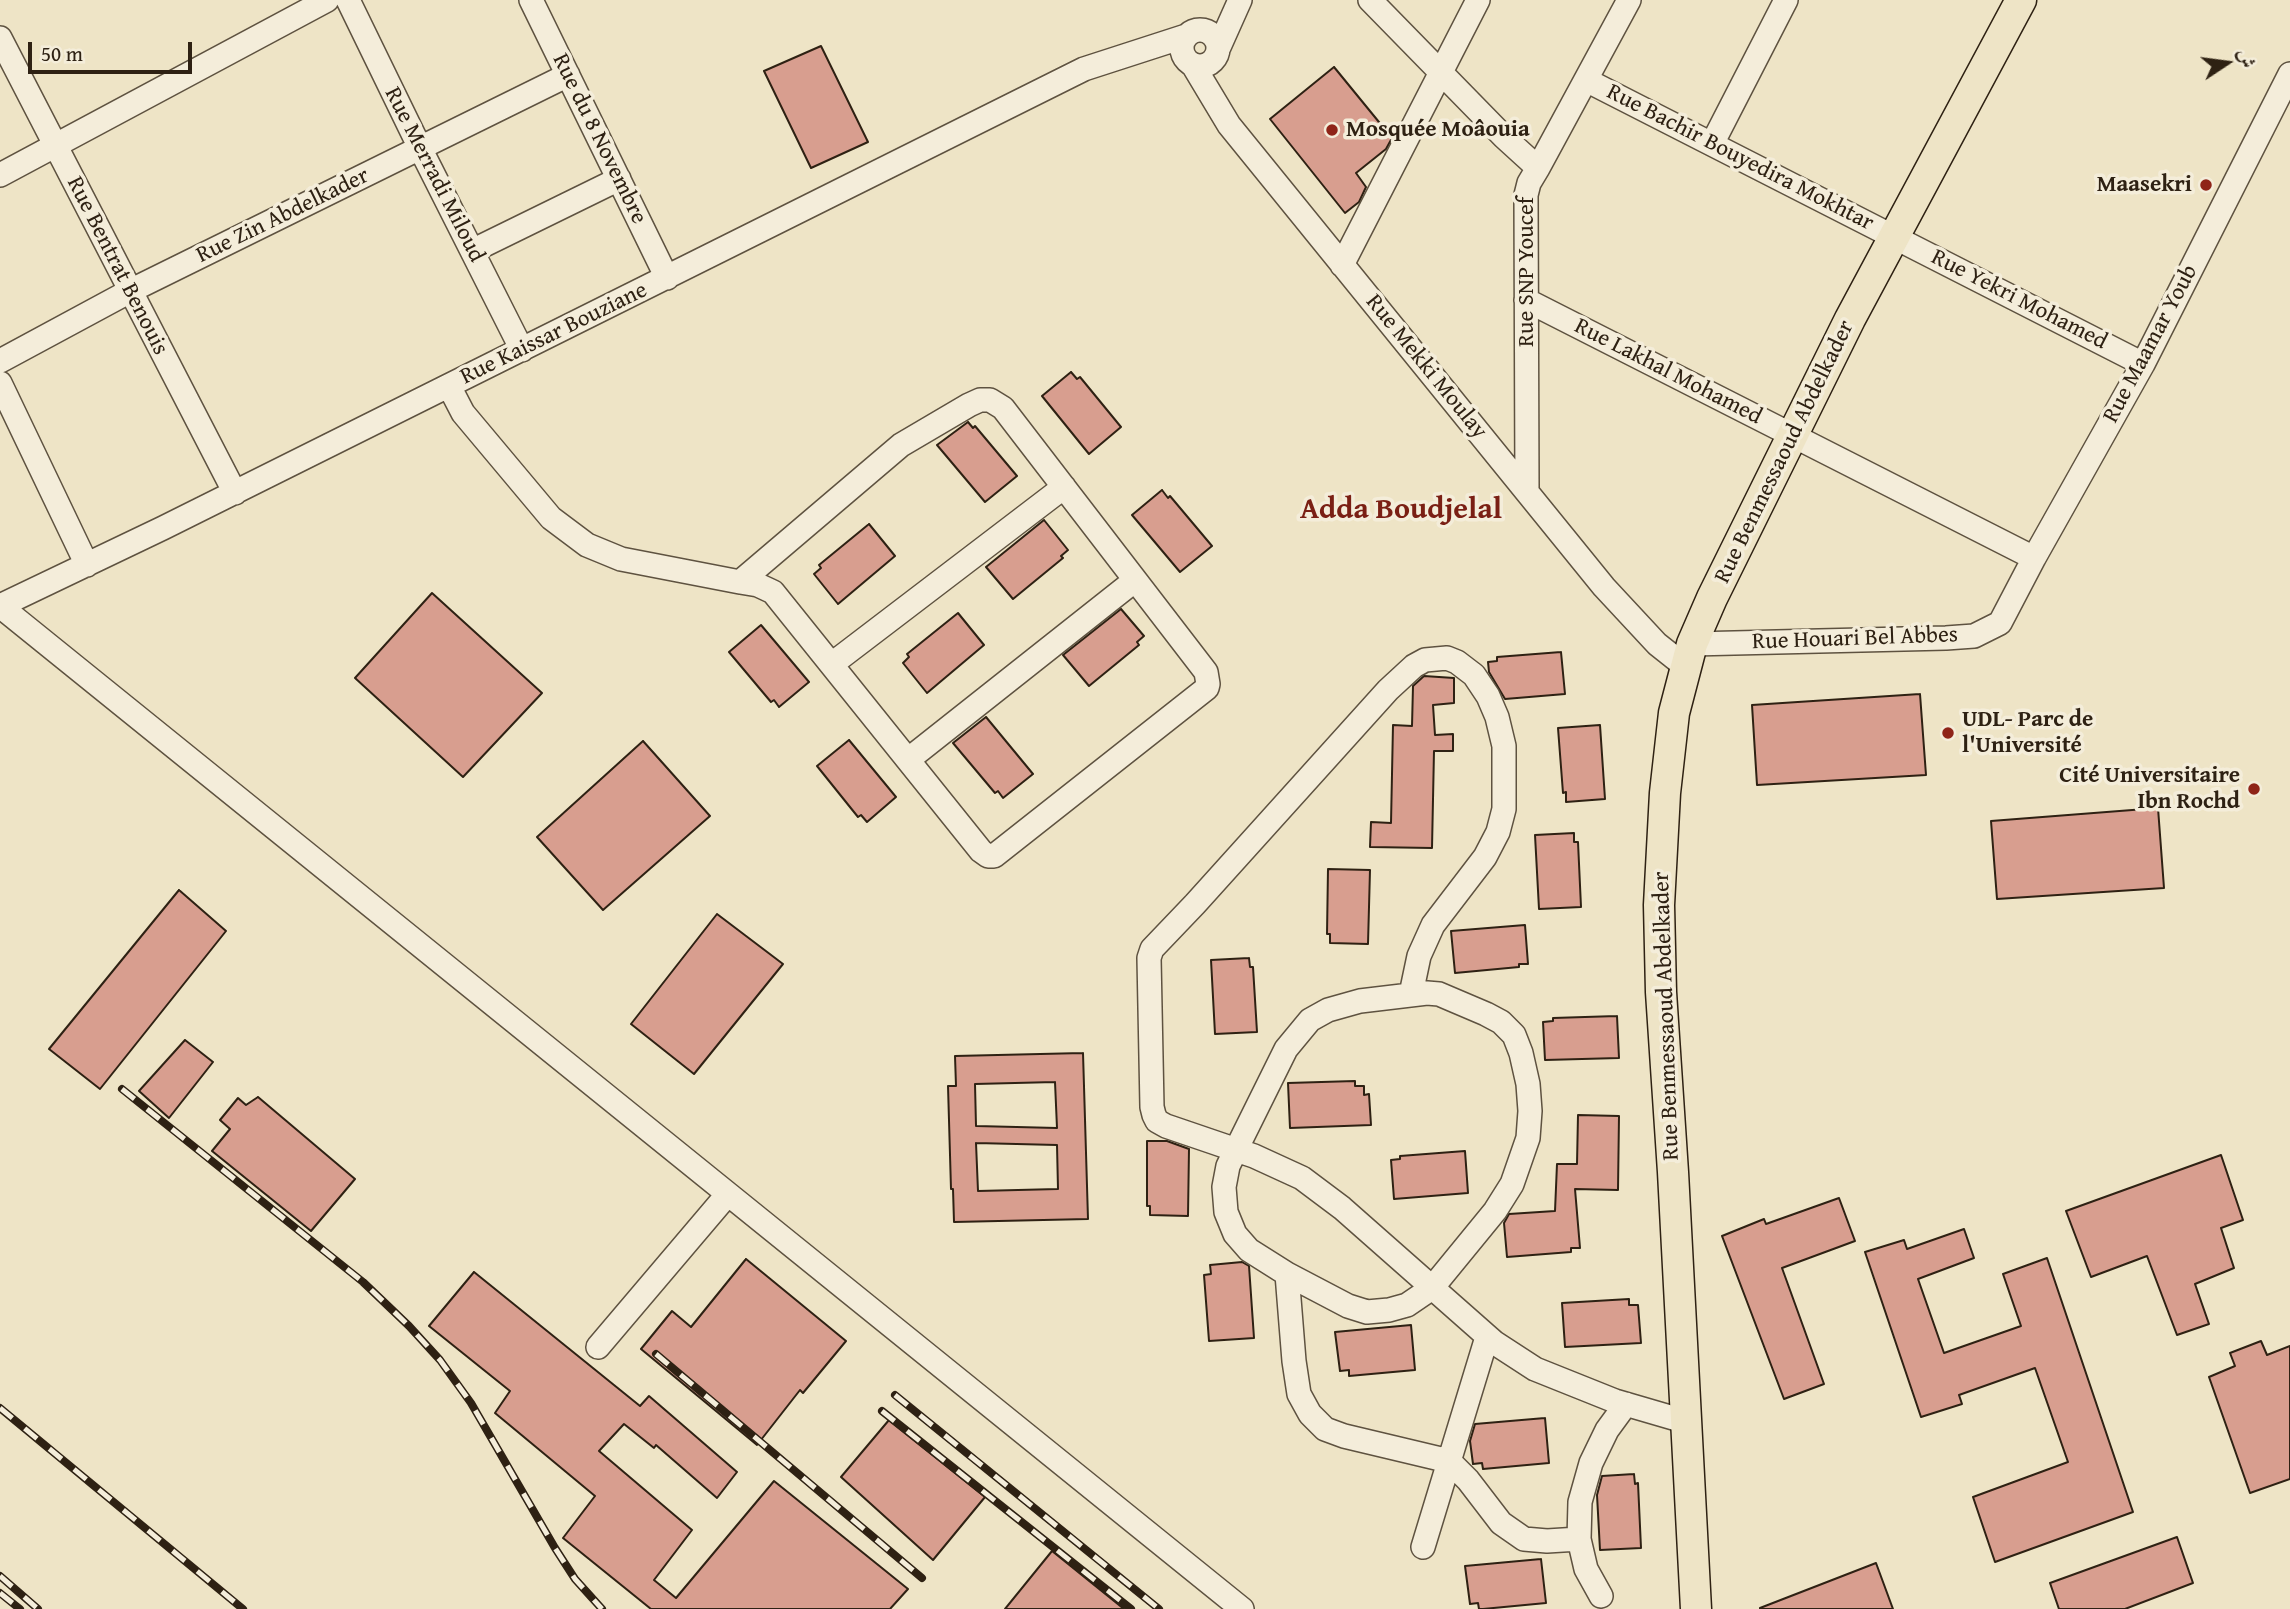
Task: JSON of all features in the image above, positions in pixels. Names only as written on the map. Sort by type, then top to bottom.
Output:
[{"type":"main road","name":"Rue Benmessaoud Abdelkader","points":[[1696,1609],[1661,992],[1659,905],[1669,743],[1674,713],[1689,655],[1712,598],[1850,319],[2021,0]]},
{"type":"street","points":[[0,175],[327,0]]},
{"type":"street","name":"Rue Merradi Miloud","points":[[348,0],[522,350]]},
{"type":"street","name":"Rue du 8 Novembre","points":[[531,0],[667,278]]},
{"type":"street","name":"Rue Kaissar Bouziane","points":[[0,606],[235,493],[1084,69],[1160,46],[1190,33],[1232,0]]},
{"type":"street","points":[[1107,61],[1209,64],[1216,57],[1240,0]]},
{"type":"street","name":"Rue SNP Youcef","points":[[1370,0],[1504,137],[1538,168],[1526,189],[1527,491]]},
{"type":"street","points":[[1342,265],[1478,0]]},
{"type":"street","points":[[1538,168],[1629,0]]},
{"type":"street","points":[[1712,144],[1786,0]]},
{"type":"street","points":[[1191,63],[1182,50],[1182,44],[1190,33],[1199,29],[1210,32],[1217,41],[1224,90],[1248,147]]},
{"type":"street","name":"Rue Bentrat Benouis","points":[[0,38],[235,493]]},
{"type":"street","name":"Rue Mekki Moulay","points":[[1191,63],[1229,125],[1604,587],[1657,644],[1689,655]]},
{"type":"street","name":"Rue Maamar Youb","points":[[2007,611],[2143,364],[2290,74]]},
{"type":"street","name":"Rue Zin Abdelkader","points":[[0,361],[130,291],[568,75]]},
{"type":"street","name":"Rue Bachir Bouyedira Mokhtar","points":[[1586,80],[1895,236]]},
{"type":"street","points":[[472,251],[619,179]]},
{"type":"street","name":"Rue Yekri Mohamed","points":[[1895,236],[2143,364]]},
{"type":"street","name":"Rue Lakhal Mohamed","points":[[1526,300],[2034,558]]},
{"type":"street","points":[[0,383],[87,565]]},
{"type":"street","points":[[449,386],[463,413],[551,518],[587,545],[621,559],[740,582],[758,585],[773,592],[983,853],[993,857],[1207,688],[1209,679],[1003,408],[994,401],[980,400],[930,426],[901,445],[740,582]]},
{"type":"street","points":[[832,664],[1064,487]]},
{"type":"street","points":[[909,759],[1134,581]]},
{"type":"street","points":[[0,606],[1242,1609]]},
{"type":"street","name":"Rue Houari Bel Abbes","points":[[1689,655],[1975,636],[2000,623],[2007,611]]},
{"type":"street","points":[[1411,994],[1419,956],[1433,925],[1485,857],[1498,832],[1504,809],[1504,746],[1497,717],[1489,696],[1475,675],[1447,658],[1425,660],[1414,666],[1388,690],[1149,953],[1152,1107],[1156,1119],[1166,1126],[1237,1150],[1302,1178],[1342,1208],[1488,1337],[1535,1369],[1626,1404],[1686,1422]]},
{"type":"street","points":[[1411,994],[1438,994],[1501,1022],[1514,1035],[1521,1053],[1528,1084],[1530,1111],[1528,1138],[1512,1184],[1495,1211],[1432,1288],[1407,1304],[1389,1310],[1367,1312],[1348,1306],[1287,1275],[1249,1250],[1235,1234],[1226,1212],[1224,1187],[1228,1166],[1237,1150],[1286,1049],[1311,1020],[1328,1010],[1360,1001],[1411,994]]},
{"type":"street","points":[[598,1348],[727,1195]]},
{"type":"street","points":[[1287,1275],[1294,1361],[1300,1394],[1310,1415],[1325,1429],[1449,1461],[1502,1523],[1524,1539],[1579,1539]]},
{"type":"street","points":[[1423,1547],[1488,1337]]},
{"type":"street","points":[[1601,1596],[1586,1569],[1579,1539],[1580,1502],[1591,1463],[1607,1430],[1626,1404]]},
{"type":"building","points":[[821,46],[868,142],[811,168],[764,71]]},
{"type":"building","name":"Mosquée Moâouia","points":[[1334,67],[1392,138],[1386,149],[1356,173],[1366,187],[1359,202],[1345,213],[1270,119]]},
{"type":"building","points":[[1071,372],[1077,379],[1080,377],[1121,427],[1089,454],[1042,396]]},
{"type":"building","points":[[968,422],[973,428],[975,426],[1017,476],[985,502],[937,445]]},
{"type":"building","points":[[1162,490],[1212,546],[1180,572],[1132,515]]},
{"type":"building","points":[[1044,520],[1068,550],[1061,556],[1063,558],[1013,599],[986,567]]},
{"type":"building","points":[[869,524],[895,556],[838,604],[814,574],[821,568],[819,565]]},
{"type":"building","points":[[432,593],[542,693],[463,777],[355,678]]},
{"type":"building","points":[[1121,609],[1144,636],[1137,642],[1139,645],[1089,686],[1063,655]]},
{"type":"building","points":[[958,613],[984,645],[927,693],[903,663],[909,657],[907,654]]},
{"type":"building","points":[[761,625],[809,682],[779,707],[774,700],[771,702],[729,652]]},
{"type":"building","points":[[1561,652],[1565,694],[1505,699],[1489,672],[1488,662],[1497,661],[1497,657]]},
{"type":"building","points":[[1424,676],[1454,678],[1454,703],[1433,705],[1435,735],[1453,734],[1453,751],[1434,751],[1432,848],[1370,847],[1371,822],[1391,823],[1393,725],[1412,726],[1413,686]]},
{"type":"building","points":[[1920,694],[1926,775],[1757,785],[1752,705]]},
{"type":"building","points":[[986,717],[1033,774],[1003,798],[998,791],[995,793],[953,743]]},
{"type":"building","points":[[1600,725],[1605,799],[1566,802],[1558,728]]},
{"type":"building","points":[[849,740],[896,797],[867,822],[861,815],[858,817],[817,766]]},
{"type":"building","points":[[643,741],[710,816],[603,910],[537,837]]},
{"type":"building","points":[[2158,808],[2164,888],[1997,899],[1991,821]]},
{"type":"building","points":[[1574,833],[1574,842],[1578,842],[1581,907],[1539,909],[1535,835]]},
{"type":"building","points":[[1328,869],[1370,870],[1368,944],[1330,943],[1330,934],[1327,934]]},
{"type":"building","points":[[179,890],[226,931],[100,1089],[49,1049]]},
{"type":"building","points":[[717,914],[783,964],[694,1074],[631,1024]]},
{"type":"building","points":[[1525,925],[1528,964],[1455,973],[1451,931]]},
{"type":"building","points":[[1249,958],[1250,967],[1253,967],[1257,1032],[1215,1034],[1211,960]]},
{"type":"building","points":[[1617,1016],[1619,1058],[1545,1060],[1543,1022],[1553,1021],[1553,1018]]},
{"type":"building","points":[[185,1040],[213,1062],[169,1118],[139,1091]]},
{"type":"building","points":[[1083,1053],[1088,1219],[954,1222],[948,1086],[956,1086],[955,1056]],"holes":[[[1055,1082],[1057,1128],[976,1126],[975,1084]],[[976,1143],[1057,1145],[1058,1189],[978,1191]]]},
{"type":"building","points":[[1355,1081],[1355,1086],[1364,1086],[1364,1095],[1369,1094],[1371,1125],[1290,1128],[1288,1083]]},
{"type":"building","points":[[258,1097],[355,1179],[311,1231],[212,1151],[230,1129],[220,1120],[238,1098],[246,1105]]},
{"type":"building","points":[[1578,1115],[1619,1116],[1618,1190],[1575,1189],[1580,1248],[1571,1248],[1571,1252],[1507,1257],[1504,1223],[1509,1214],[1555,1211],[1557,1164],[1577,1164]]},
{"type":"building","points":[[1147,1141],[1167,1141],[1189,1149],[1188,1216],[1150,1215],[1150,1206],[1147,1206]]},
{"type":"building","points":[[1465,1151],[1468,1193],[1394,1199],[1391,1160],[1400,1159],[1400,1156]]},
{"type":"building","points":[[2221,1155],[2243,1220],[2221,1228],[2234,1268],[2195,1284],[2209,1324],[2177,1335],[2147,1256],[2091,1277],[2066,1211]]},
{"type":"building","points":[[1839,1198],[1855,1241],[1782,1268],[1824,1384],[1784,1399],[1722,1236],[1764,1219],[1766,1224]]},
{"type":"building","points":[[1964,1229],[1974,1258],[1918,1279],[1944,1353],[2021,1326],[2003,1274],[2047,1258],[2133,1512],[1995,1562],[1973,1497],[2068,1462],[2035,1368],[1959,1395],[1962,1404],[1921,1417],[1865,1252],[1904,1240],[1907,1249]]},
{"type":"building","points":[[746,1259],[846,1341],[803,1393],[800,1390],[757,1445],[641,1349],[672,1311],[691,1327]]},
{"type":"building","points":[[1242,1262],[1249,1266],[1254,1338],[1209,1341],[1204,1275],[1211,1274],[1210,1265]]},
{"type":"building","points":[[474,1272],[640,1406],[649,1396],[737,1472],[717,1498],[656,1445],[654,1448],[624,1424],[599,1451],[692,1530],[654,1580],[676,1598],[774,1481],[908,1589],[890,1609],[651,1609],[563,1538],[595,1496],[495,1413],[510,1391],[429,1326]]},
{"type":"building","points":[[1629,1299],[1629,1305],[1638,1305],[1641,1343],[1565,1347],[1562,1303]]},
{"type":"building","points":[[1411,1325],[1415,1370],[1349,1376],[1349,1370],[1340,1371],[1335,1332]]},
{"type":"building","points":[[2261,1341],[2267,1355],[2290,1346],[2290,1479],[2250,1493],[2209,1377],[2235,1366],[2230,1353]]},
{"type":"building","points":[[1545,1418],[1549,1463],[1483,1469],[1482,1463],[1473,1464],[1470,1441],[1475,1424]]},
{"type":"building","points":[[889,1420],[985,1497],[933,1560],[841,1477]]},
{"type":"building","points":[[1634,1474],[1635,1484],[1638,1483],[1641,1548],[1600,1550],[1597,1495],[1602,1476]]},
{"type":"building","points":[[2177,1537],[2193,1583],[2125,1609],[2059,1609],[2050,1583]]},
{"type":"building","points":[[1052,1551],[1124,1609],[1005,1609]]},
{"type":"building","points":[[1541,1559],[1546,1603],[1483,1609],[1479,1609],[1478,1603],[1470,1604],[1465,1566]]},
{"type":"building","points":[[1876,1563],[1893,1609],[1760,1609],[1760,1608]]},
{"type":"railway","points":[[122,1089],[363,1282],[409,1326],[440,1360],[471,1403],[555,1548],[575,1579],[602,1609]]},
{"type":"railway","points":[[656,1354],[922,1578]]},
{"type":"railway","points":[[895,1395],[1159,1609]]},
{"type":"railway","points":[[0,1408],[243,1609]]},
{"type":"railway","points":[[882,1411],[1131,1609]]},
{"type":"railway","points":[[0,1576],[38,1609]]},
{"type":"railway","points":[[0,1593],[20,1609]]},
{"type":"place","name":"Mosquée Moâouia","points":[[1332,130]]},
{"type":"place","name":"Maasekri","points":[[2206,185]]},
{"type":"place","name":"UDL- Parc de l'Université","points":[[1948,733]]},
{"type":"place","name":"Cité Universitaire Ibn Rochd","points":[[2254,789]]},
{"type":"district","name":"Adda Boudjelal","points":[[1401,510]]}]
